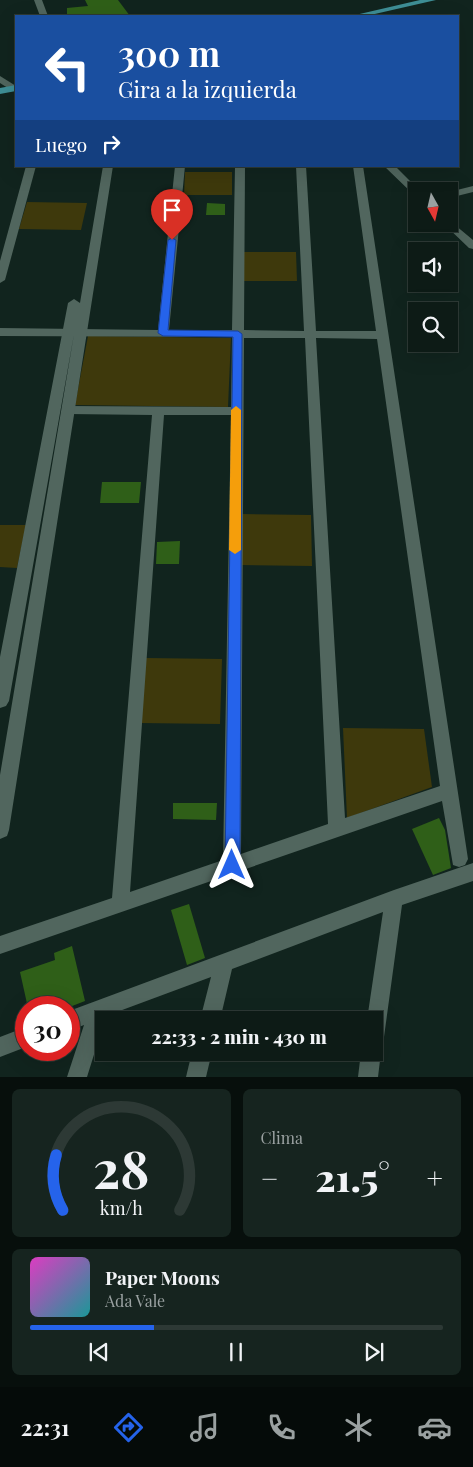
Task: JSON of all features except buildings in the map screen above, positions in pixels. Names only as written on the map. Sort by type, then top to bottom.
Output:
[{"type":"highway","points":[[360,15],[432,0]]},
{"type":"highway","points":[[0,91],[15,88]]},
{"type":"street","points":[[38,0],[44,15]]},
{"type":"street","points":[[0,78],[15,88]]},
{"type":"street","points":[[0,280],[31,167]]},
{"type":"street","points":[[0,830],[68,410],[74,332],[99,167]]},
{"type":"street","points":[[0,701],[108,167]]},
{"type":"street","points":[[163,333],[180,167]]},
{"type":"street","points":[[232,865],[240,167]]},
{"type":"street","points":[[301,167],[337,829]]},
{"type":"street","points":[[358,167],[459,859]]},
{"type":"street","points":[[391,167],[408,184]]},
{"type":"street","points":[[458,193],[473,189]]},
{"type":"street","points":[[458,230],[471,241]]},
{"type":"street","points":[[0,332],[384,335]]},
{"type":"street","points":[[68,410],[236,411]]},
{"type":"street","points":[[120,904],[158,411]]},
{"type":"street","points":[[0,945],[448,791]]},
{"type":"street","points":[[80,1017],[394,899],[473,872]]},
{"type":"street","points":[[378,1011],[394,899]]},
{"type":"street","points":[[212,1011],[224,964]]},
{"type":"street","points":[[77,1077],[99,1010]]},
{"type":"street","points":[[0,1047],[15,1041]]},
{"type":"street","points":[[196,1077],[200,1061]]},
{"type":"street","points":[[368,1077],[370,1061]]},
{"type":"shaded area","points":[[185,172],[232,172],[232,195],[184,195]]},
{"type":"shaded area","points":[[27,202],[87,203],[81,230],[19,229]]},
{"type":"shaded area","points":[[244,252],[296,252],[297,281],[244,281]]},
{"type":"shaded area","points":[[88,336],[231,338],[228,407],[75,405]]},
{"type":"shaded area","points":[[242,514],[311,515],[312,566],[241,565]]},
{"type":"shaded area","points":[[0,525],[26,525],[17,568],[0,567]]},
{"type":"shaded area","points":[[146,658],[222,659],[220,724],[139,723]]},
{"type":"shaded area","points":[[343,728],[424,729],[432,787],[347,818]]},
{"type":"slow traffic","points":[[235,550],[236,410]]},
{"type":"route","points":[[172,240],[163,333],[238,334],[232,865]]}]
